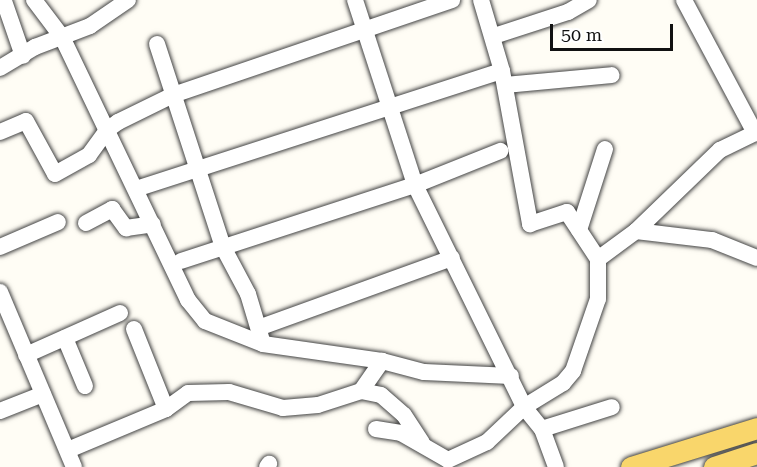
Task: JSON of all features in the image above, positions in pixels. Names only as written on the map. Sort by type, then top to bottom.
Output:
[{"type":"main road","points":[[631,467],[757,428]]},
{"type":"main road","points":[[714,467],[757,453]]},
{"type":"street","points":[[34,0],[62,37],[188,300],[205,321],[263,344],[382,361],[424,372],[511,376]]},
{"type":"street","points":[[0,68],[35,47],[90,26],[128,0]]},
{"type":"street","points":[[355,0],[415,185],[511,376],[524,407],[542,429],[556,467]]},
{"type":"street","points":[[0,132],[26,121],[55,174],[89,155],[107,130],[172,95],[452,0]]},
{"type":"street","points":[[376,429],[401,433],[448,460],[487,442],[524,407],[563,383],[573,371],[598,299],[598,259],[567,212],[530,224],[494,36],[481,0]]},
{"type":"street","points":[[494,36],[568,12],[589,0]]},
{"type":"street","points":[[598,259],[636,231],[720,150],[756,133],[684,0]]},
{"type":"street","points":[[4,2],[23,56]]},
{"type":"street","points":[[156,44],[223,247],[261,327],[263,344]]},
{"type":"street","points":[[142,187],[391,109],[503,78],[612,75]]},
{"type":"street","points":[[579,230],[605,149]]},
{"type":"street","points":[[181,261],[415,185],[500,151]]},
{"type":"street","points":[[86,223],[112,209],[126,228],[153,224]]},
{"type":"street","points":[[0,247],[58,222]]},
{"type":"street","points":[[636,231],[712,240],[757,258]]},
{"type":"street","points":[[261,327],[452,258]]},
{"type":"street","points":[[0,292],[74,467]]},
{"type":"street","points":[[26,355],[120,313]]},
{"type":"street","points":[[134,329],[166,409]]},
{"type":"street","points":[[65,338],[85,386]]},
{"type":"street","points":[[362,391],[382,361]]},
{"type":"street","points":[[68,450],[166,409],[188,393],[229,392],[283,408],[318,405],[362,391],[381,395],[404,415],[423,446]]},
{"type":"street","points":[[0,411],[44,394]]},
{"type":"street","points":[[542,429],[612,407]]}]
